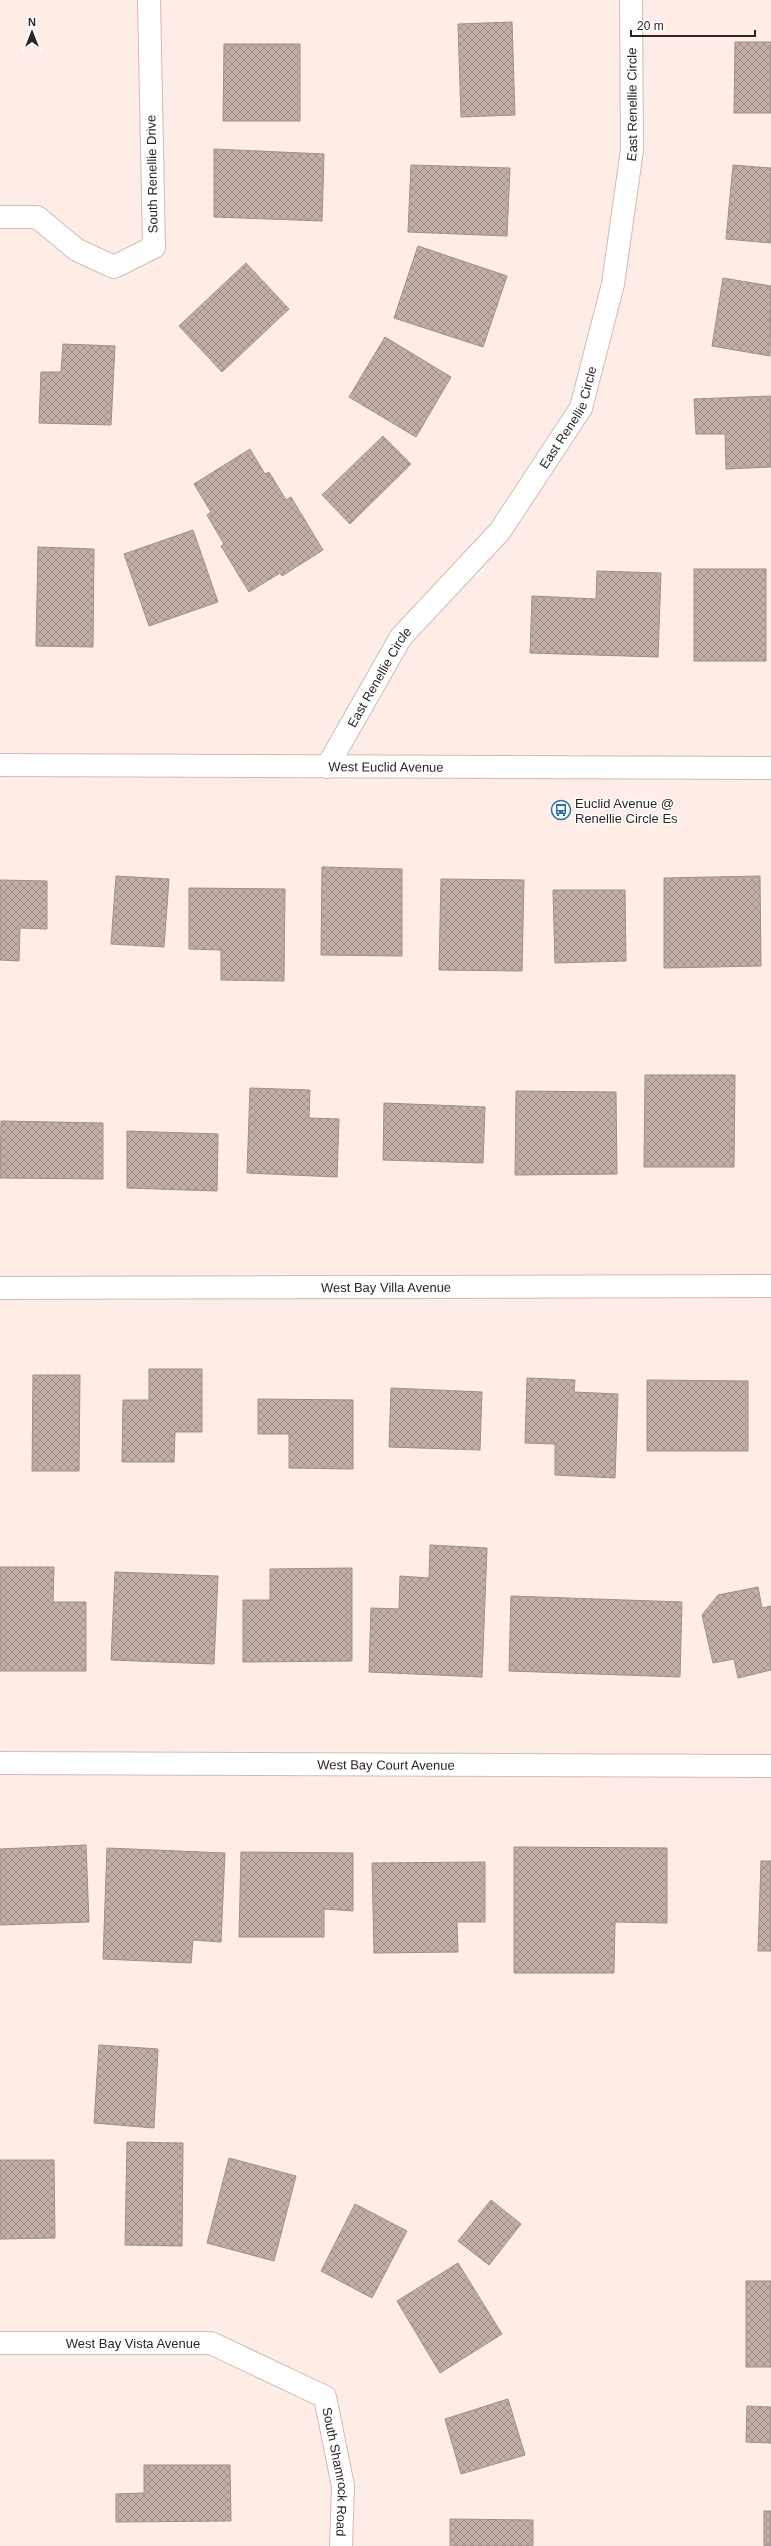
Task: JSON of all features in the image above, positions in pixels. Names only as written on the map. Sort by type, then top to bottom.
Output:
[{"type":"street","name":"South Renellie Drive","points":[[0,217],[37,217],[77,250],[114,268],[154,247],[149,0]]},
{"type":"street","name":"East Renellie Circle","points":[[327,767],[401,637],[500,531],[581,408],[613,284],[632,150],[631,0]]},
{"type":"street","name":"West Euclid Avenue","points":[[0,765],[771,768]]},
{"type":"street","name":"West Bay Villa Avenue","points":[[0,1288],[771,1286]]},
{"type":"street","name":"West Bay Court Avenue","points":[[0,1763],[771,1766]]},
{"type":"street","name":"West Bay Vista Avenue","points":[[0,2343],[211,2343],[326,2397]]},
{"type":"street","name":"South Shamrock Road","points":[[326,2397],[343,2486],[341,2546]]},
{"type":"building","points":[[512,22],[515,115],[461,117],[458,24]]},
{"type":"building","points":[[735,42],[771,42],[771,113],[734,113]]},
{"type":"building","points":[[224,44],[300,44],[300,121],[223,121]]},
{"type":"building","points":[[214,149],[324,154],[322,221],[214,217]]},
{"type":"building","points":[[411,165],[510,168],[507,236],[408,232]]},
{"type":"building","points":[[733,165],[771,168],[771,243],[726,239]]},
{"type":"building","points":[[418,246],[507,276],[483,347],[394,318]]},
{"type":"building","points":[[246,263],[289,309],[222,372],[179,326]]},
{"type":"building","points":[[723,278],[771,286],[770,356],[712,346]]},
{"type":"building","points":[[385,337],[451,377],[416,437],[349,397]]},
{"type":"building","points":[[63,344],[115,346],[111,425],[39,423],[41,372],[61,372]]},
{"type":"building","points":[[771,396],[771,467],[726,469],[725,434],[696,434],[694,399]]},
{"type":"building","points":[[383,436],[411,464],[350,524],[322,495]]},
{"type":"building","points":[[250,449],[265,474],[269,472],[286,500],[291,497],[323,550],[282,576],[280,573],[249,592],[221,546],[224,544],[207,515],[211,512],[194,484]]},
{"type":"building","points":[[193,530],[218,602],[149,626],[124,554]]},
{"type":"building","points":[[38,547],[94,549],[93,647],[36,646]]},
{"type":"building","points":[[694,569],[766,569],[766,661],[694,661]]},
{"type":"building","points":[[597,571],[661,573],[658,657],[530,653],[532,596],[596,599]]},
{"type":"building","points":[[322,867],[402,869],[402,956],[321,955]]},
{"type":"building","points":[[116,876],[169,879],[164,947],[111,944]]},
{"type":"building","points":[[760,876],[761,966],[664,968],[664,878]]},
{"type":"building","points":[[441,879],[524,880],[522,971],[439,970]]},
{"type":"building","points":[[0,880],[47,881],[47,929],[20,928],[19,961],[0,960]]},
{"type":"building","points":[[189,888],[285,889],[284,981],[221,980],[221,950],[189,949]]},
{"type":"building","points":[[553,890],[625,890],[626,961],[555,963]]},
{"type":"building","points":[[645,1075],[735,1075],[734,1167],[644,1167]]},
{"type":"building","points":[[250,1088],[310,1090],[309,1118],[339,1119],[337,1177],[247,1173]]},
{"type":"building","points":[[516,1091],[616,1092],[617,1174],[515,1175]]},
{"type":"building","points":[[384,1103],[485,1107],[483,1163],[383,1160]]},
{"type":"building","points":[[1,1121],[103,1123],[103,1179],[0,1178]]},
{"type":"building","points":[[127,1131],[218,1134],[217,1191],[127,1188]]},
{"type":"building","points":[[149,1369],[202,1369],[202,1432],[175,1432],[174,1462],[122,1462],[123,1400],[149,1400]]},
{"type":"building","points":[[33,1375],[80,1375],[79,1471],[32,1471]]},
{"type":"building","points":[[527,1378],[575,1380],[574,1392],[618,1394],[615,1478],[555,1475],[555,1444],[525,1443]]},
{"type":"building","points":[[647,1380],[748,1381],[748,1451],[647,1451]]},
{"type":"building","points":[[391,1388],[482,1392],[480,1450],[389,1447]]},
{"type":"building","points":[[258,1399],[353,1400],[353,1469],[289,1468],[289,1434],[258,1434]]},
{"type":"building","points":[[430,1545],[487,1548],[482,1677],[369,1672],[371,1608],[399,1609],[400,1576],[429,1578]]},
{"type":"building","points":[[0,1567],[54,1567],[53,1602],[86,1602],[86,1671],[0,1671]]},
{"type":"building","points":[[352,1568],[352,1661],[243,1662],[243,1600],[270,1600],[270,1569]]},
{"type":"building","points":[[115,1572],[218,1576],[214,1664],[111,1660]]},
{"type":"building","points":[[758,1587],[762,1608],[771,1606],[771,1670],[738,1678],[734,1659],[713,1663],[702,1615],[718,1595]]},
{"type":"building","points":[[511,1596],[682,1602],[680,1677],[509,1671]]},
{"type":"building","points":[[86,1845],[89,1922],[0,1925],[0,1849]]},
{"type":"building","points":[[514,1847],[667,1848],[667,1923],[615,1922],[614,1973],[514,1973]]},
{"type":"building","points":[[107,1848],[225,1853],[221,1942],[193,1940],[191,1963],[103,1959]]},
{"type":"building","points":[[241,1852],[353,1853],[353,1911],[324,1909],[324,1937],[239,1937]]},
{"type":"building","points":[[761,1861],[771,1861],[771,1951],[758,1951]]},
{"type":"building","points":[[485,1862],[485,1922],[457,1922],[458,1952],[374,1953],[372,1863]]},
{"type":"building","points":[[99,2045],[158,2049],[154,2128],[94,2123]]},
{"type":"building","points":[[127,2142],[183,2143],[182,2246],[125,2245]]},
{"type":"building","points":[[229,2158],[296,2176],[274,2261],[207,2243]]},
{"type":"building","points":[[0,2160],[54,2160],[55,2238],[0,2239]]},
{"type":"building","points":[[491,2200],[521,2224],[489,2265],[458,2241]]},
{"type":"building","points":[[355,2204],[407,2231],[372,2298],[321,2271]]},
{"type":"building","points":[[458,2263],[502,2334],[440,2373],[397,2301]]},
{"type":"building","points":[[746,2281],[771,2281],[771,2367],[746,2367]]},
{"type":"building","points":[[508,2399],[525,2455],[461,2474],[445,2419]]},
{"type":"building","points":[[747,2406],[771,2407],[771,2443],[746,2442]]},
{"type":"building","points":[[144,2465],[230,2465],[231,2521],[116,2522],[116,2494],[144,2493]]},
{"type":"building","points":[[764,2511],[771,2511],[771,2546],[764,2546]]},
{"type":"building","points":[[450,2519],[533,2520],[533,2546],[450,2546]]},
{"type":"place","name":"Euclid Avenue @ Renellie Circle Es","points":[[561,810]]}]
